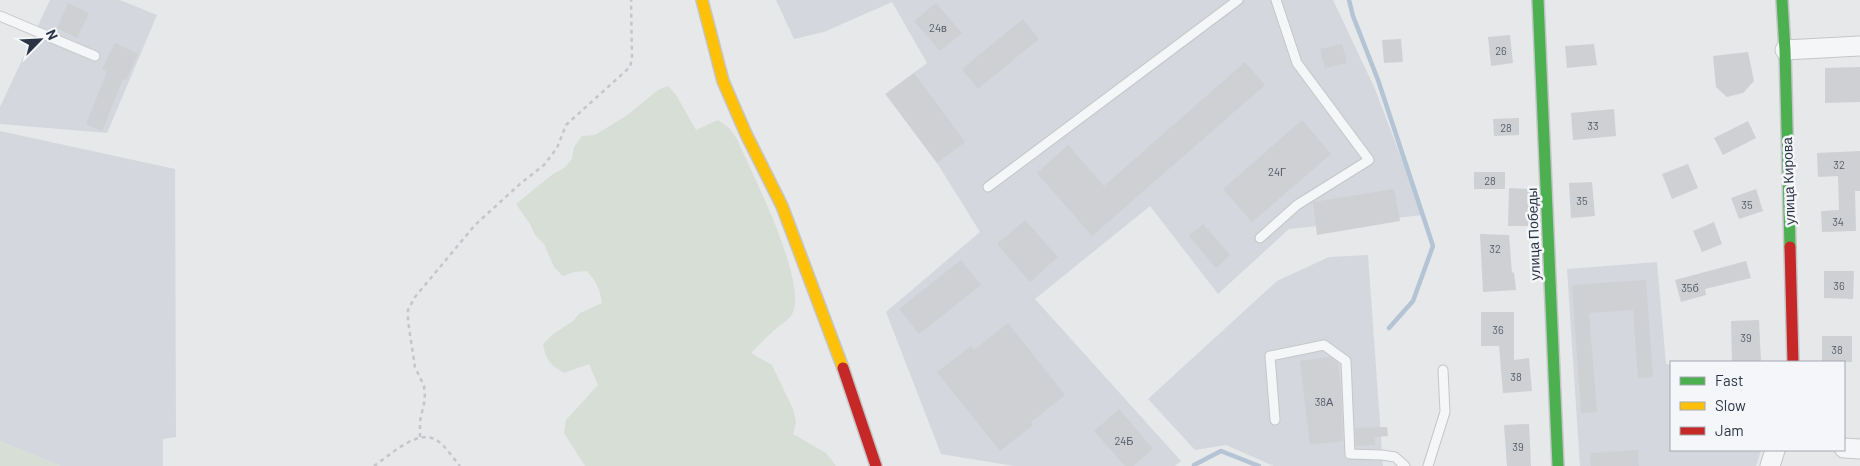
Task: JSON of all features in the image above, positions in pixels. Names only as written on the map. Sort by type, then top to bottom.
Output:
[{"type":"street","points":[[702,0],[723,80],[746,134],[782,206],[848,379],[876,466]]},
{"type":"street","name":"улица Победы","points":[[1538,0],[1558,466]]},
{"type":"street","name":"улица Кирова","points":[[1782,0],[1794,361]]},
{"type":"street","points":[[1785,50],[1860,46]]},
{"type":"street","points":[[1845,448],[1860,449]]},
{"type":"street","points":[[1770,466],[1776,451]]},
{"type":"lane","points":[[988,186],[1238,0]]},
{"type":"lane","points":[[1260,238],[1297,205],[1369,160],[1296,63],[1276,0]]},
{"type":"lane","points":[[0,16],[95,56]]},
{"type":"lane","points":[[1275,420],[1270,356],[1324,345],[1346,361],[1350,454],[1395,457],[1405,466]]},
{"type":"lane","points":[[1428,466],[1445,412],[1443,370]]},
{"type":"path","points":[[420,437],[420,421],[425,399],[424,386],[415,367],[408,310],[415,297],[475,225],[521,183],[544,165],[557,148],[566,125],[630,67],[632,58],[631,0]]},
{"type":"path","points":[[374,466],[407,443],[420,437],[436,440],[460,466]]},
{"type":"shaded area","points":[[50,0],[120,0],[157,15],[107,133],[0,124],[0,107]]},
{"type":"shaded area","points":[[776,0],[1333,0],[1375,89],[1423,215],[1289,229],[1218,294],[1150,206],[1035,299],[1181,461],[1175,466],[1014,466],[941,454],[886,312],[980,232],[937,163],[885,94],[927,63],[892,2],[824,32],[794,39]]},
{"type":"shaded area","points":[[668,86],[676,95],[696,130],[718,120],[729,128],[737,139],[766,201],[786,256],[793,281],[795,301],[791,316],[751,353],[772,365],[793,409],[796,422],[793,434],[826,453],[836,466],[585,466],[564,433],[566,420],[598,385],[589,364],[564,373],[549,362],[543,344],[552,335],[573,321],[580,313],[602,303],[601,298],[593,278],[587,271],[574,272],[563,276],[554,267],[544,244],[535,235],[516,204],[553,174],[564,168],[572,159],[574,147],[582,136],[595,135],[626,116],[658,90]]},
{"type":"shaded area","points":[[0,131],[175,169],[176,437],[163,439],[163,466],[60,466],[0,441]]},
{"type":"shaded area","points":[[1368,255],[1383,466],[1274,466],[1226,445],[1195,450],[1148,399],[1277,281],[1329,257]]},
{"type":"shaded area","points":[[1657,262],[1666,364],[1670,365],[1670,451],[1761,451],[1756,466],[1580,466],[1567,269]]},
{"type":"shaded area","points":[[0,441],[60,466],[0,466]]},
{"type":"building","points":[[68,3],[89,13],[77,38],[57,28]]},
{"type":"building","points":[[936,3],[962,33],[940,51],[914,21]]},
{"type":"building","points":[[1023,19],[1039,39],[978,89],[962,69]]},
{"type":"building","points":[[1510,35],[1513,63],[1491,66],[1488,37]]},
{"type":"building","points":[[1401,39],[1403,62],[1384,63],[1382,40]]},
{"type":"building","points":[[115,43],[138,54],[126,80],[123,79],[102,131],[86,124],[107,72],[102,69]]},
{"type":"building","points":[[1342,44],[1347,63],[1325,68],[1320,49]]},
{"type":"building","points":[[1594,44],[1597,65],[1567,68],[1565,46]]},
{"type":"building","points":[[1748,52],[1754,81],[1743,93],[1727,97],[1716,87],[1713,56]]},
{"type":"building","points":[[1245,62],[1265,85],[1092,236],[1037,173],[1068,145],[1104,186]]},
{"type":"building","points":[[1860,67],[1860,102],[1825,103],[1825,68]]},
{"type":"building","points":[[914,73],[965,142],[937,163],[886,94]]},
{"type":"building","points":[[1614,109],[1616,136],[1573,140],[1571,113]]},
{"type":"building","points":[[1519,118],[1519,135],[1494,136],[1493,119]]},
{"type":"building","points":[[1302,120],[1331,154],[1252,222],[1223,189]]},
{"type":"building","points":[[1748,121],[1756,138],[1723,155],[1714,138]]},
{"type":"building","points":[[1860,151],[1860,191],[1855,191],[1856,231],[1822,232],[1821,211],[1839,210],[1838,176],[1818,177],[1817,153]]},
{"type":"building","points":[[1688,164],[1698,188],[1672,199],[1662,174]]},
{"type":"building","points":[[1474,172],[1505,172],[1505,189],[1474,189]]},
{"type":"building","points":[[1592,182],[1595,216],[1571,218],[1569,183]]},
{"type":"building","points":[[1509,188],[1531,189],[1533,226],[1508,226]]},
{"type":"building","points":[[1394,189],[1400,221],[1317,235],[1313,202]]},
{"type":"building","points":[[1756,189],[1763,211],[1739,219],[1731,198]]},
{"type":"building","points":[[1025,220],[1058,257],[1030,282],[997,244]]},
{"type":"building","points":[[1714,222],[1722,244],[1702,252],[1693,231]]},
{"type":"building","points":[[1203,224],[1230,255],[1216,268],[1189,236]]},
{"type":"building","points":[[1480,234],[1509,235],[1512,273],[1514,272],[1516,290],[1483,292]]},
{"type":"building","points":[[961,260],[981,285],[919,334],[899,309]]},
{"type":"building","points":[[1746,261],[1751,278],[1705,289],[1706,295],[1681,302],[1675,280]]},
{"type":"building","points":[[1824,271],[1854,271],[1853,299],[1824,298]]},
{"type":"building","points":[[1646,280],[1653,377],[1638,378],[1633,310],[1589,313],[1597,412],[1581,413],[1572,285]]},
{"type":"building","points":[[1481,312],[1514,312],[1514,360],[1529,358],[1532,391],[1503,393],[1499,346],[1481,346]]},
{"type":"building","points":[[1759,320],[1761,361],[1732,361],[1731,321]]},
{"type":"building","points":[[1008,323],[1065,395],[1031,422],[1033,425],[1000,451],[937,372],[971,346],[974,350]]},
{"type":"building","points":[[1822,336],[1852,336],[1852,362],[1822,361]]},
{"type":"building","points":[[1330,357],[1338,363],[1343,441],[1310,445],[1300,361]]},
{"type":"building","points":[[1119,409],[1153,449],[1133,466],[1125,466],[1094,431]]},
{"type":"building","points":[[1529,424],[1531,466],[1507,466],[1504,425]]},
{"type":"building","points":[[1387,427],[1388,436],[1375,437],[1375,445],[1356,446],[1355,428]]},
{"type":"building","points":[[1638,450],[1639,466],[1591,466],[1590,453]]},
{"type":"waterway","points":[[1349,0],[1353,16],[1378,80],[1433,246],[1413,301],[1389,328]]},
{"type":"waterway","points":[[1194,465],[1221,451],[1259,466]]},
{"type":"traffic: fast","points":[[1538,0],[1558,466]]},
{"type":"traffic: fast","points":[[1782,0],[1790,247]]},
{"type":"traffic: slow","points":[[702,0],[723,81],[746,134],[782,206],[843,368]]},
{"type":"traffic: jam","points":[[1790,247],[1793,361]]},
{"type":"traffic: jam","points":[[843,368],[876,466]]}]
